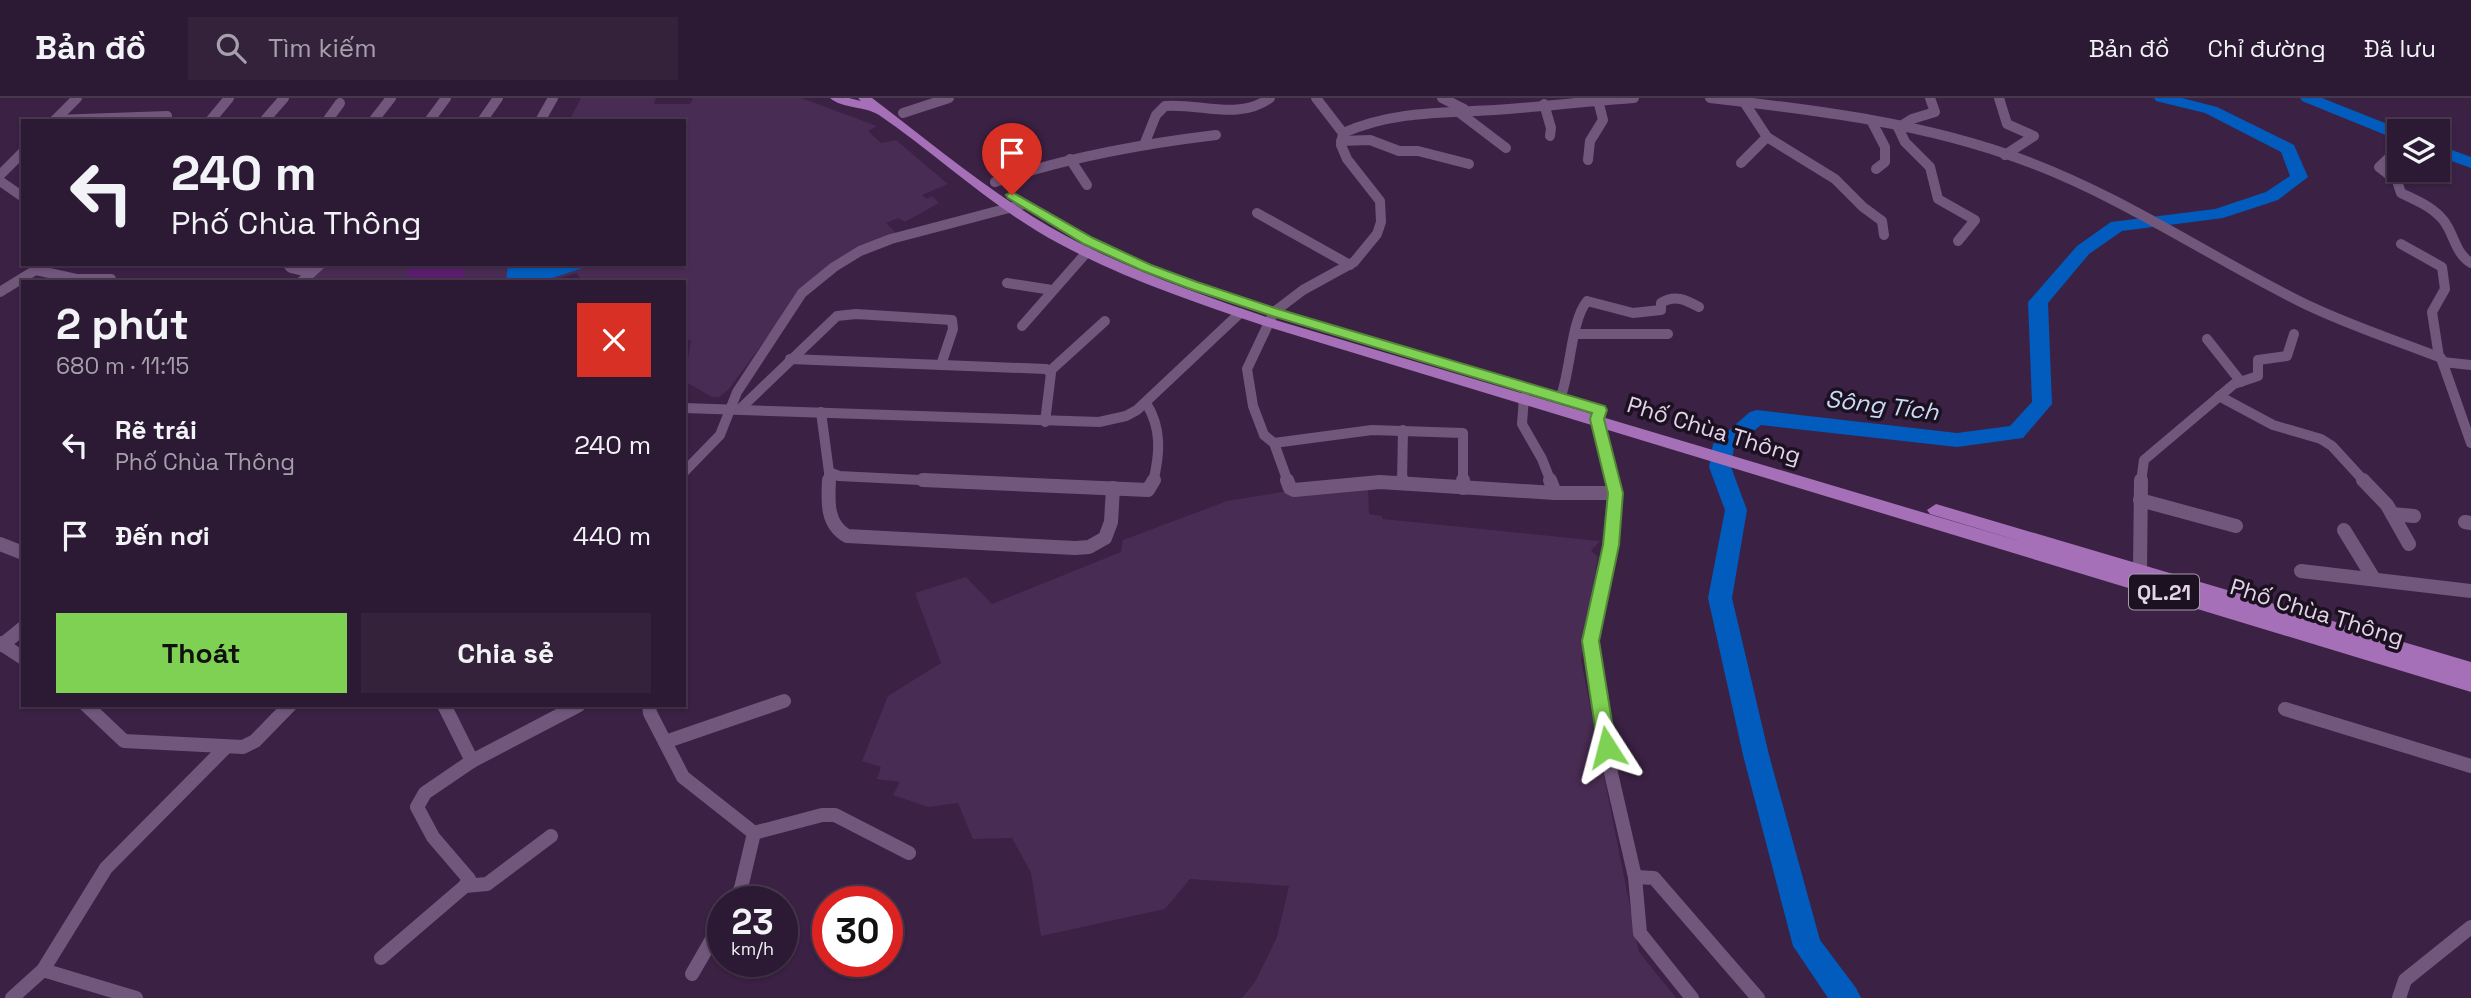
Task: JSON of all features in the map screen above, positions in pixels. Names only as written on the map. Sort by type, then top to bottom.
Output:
[{"type":"highway","points":[[836,98],[883,105]]},
{"type":"highway","name":"Phố Chùa Thông","points":[[864,98],[883,105],[995,182],[1017,205],[1141,271],[1240,313],[1270,317],[1561,396],[1598,414]]},
{"type":"highway","name":"Phố Chùa Thông","points":[[903,118],[1017,205],[1087,252],[1270,317],[1524,397],[1598,414],[2471,684]]},
{"type":"highway","name":"Phố Chùa Thông","points":[[1859,494],[2140,571],[2471,670]]},
{"type":"street","points":[[56,119],[77,98]]},
{"type":"street","points":[[212,119],[229,98]]},
{"type":"street","points":[[266,119],[285,98]]},
{"type":"street","points":[[375,119],[391,98]]},
{"type":"street","points":[[430,119],[446,98]]},
{"type":"street","points":[[483,119],[498,98]]},
{"type":"street","points":[[541,119],[553,98]]},
{"type":"street","points":[[903,118],[949,98]]},
{"type":"street","points":[[1144,145],[1156,115],[1164,106],[1239,111],[1260,107],[1270,98]]},
{"type":"street","points":[[1316,98],[1342,137],[1347,159],[1375,192],[1382,211],[1377,233],[1368,247],[1350,265],[1303,290],[1270,317],[1247,369],[1253,406],[1264,435],[1274,443],[1294,491],[1355,484],[1402,483],[1555,493],[1616,493]]},
{"type":"street","points":[[1442,98],[1461,110],[1506,148]]},
{"type":"street","points":[[1342,137],[1391,115],[1543,102],[1634,98]]},
{"type":"street","points":[[1710,98],[1777,102],[1899,125],[2005,155],[2060,175],[2123,206],[2338,320],[2441,359],[2471,365]]},
{"type":"street","points":[[1899,125],[1935,113],[1930,98]]},
{"type":"street","points":[[1999,98],[2007,124],[2034,136],[2005,155]]},
{"type":"street","points":[[1588,160],[1590,141],[1603,120],[1598,100]]},
{"type":"street","points":[[1543,102],[1551,128],[1550,136]]},
{"type":"street","points":[[1744,102],[1767,137],[1835,179],[1863,207],[1882,221],[1884,235]]},
{"type":"street","points":[[328,119],[340,103]]},
{"type":"street","points":[[83,119],[167,116]]},
{"type":"street","points":[[1872,122],[1885,148],[1885,162],[1876,169]]},
{"type":"street","points":[[1899,125],[1905,142],[1930,167],[1941,203],[1975,220],[1958,241]]},
{"type":"street","points":[[995,182],[1070,159],[1216,135]]},
{"type":"street","points":[[1342,137],[1370,140],[1399,151],[1418,151],[1469,164]]},
{"type":"street","points":[[1741,163],[1767,137]]},
{"type":"street","points":[[21,154],[1,175],[21,195]]},
{"type":"street","points":[[1070,159],[1087,185]]},
{"type":"street","points":[[2387,159],[2379,167],[2387,173]]},
{"type":"street","points":[[2397,182],[2401,193],[2420,201],[2438,214],[2455,236],[2460,256],[2471,263]]},
{"type":"street","points":[[736,409],[737,392],[802,293],[834,267],[860,251],[891,239],[1017,205]]},
{"type":"street","points":[[1257,213],[1350,265]]},
{"type":"street","points":[[2401,244],[2436,261],[2444,271],[2446,292],[2432,307],[2432,312],[2441,359],[2468,427],[2471,443]]},
{"type":"street","points":[[1022,326],[1087,252]]},
{"type":"street","points":[[289,266],[311,274]]},
{"type":"street","points":[[304,280],[319,266]]},
{"type":"street","points":[[0,292],[41,267],[76,279],[111,279]]},
{"type":"street","points":[[1007,283],[1052,290]]},
{"type":"street","points":[[1561,396],[1569,374],[1578,312],[1587,301],[1611,310],[1650,312],[1661,310],[1661,303],[1667,298],[1678,296],[1699,307]]},
{"type":"street","points":[[686,408],[1099,422],[1126,416],[1146,402],[1240,313]]},
{"type":"street","points":[[687,467],[720,435],[736,409],[830,320],[856,314],[952,320],[953,329],[941,365]]},
{"type":"street","points":[[1045,422],[1050,371],[1105,321]]},
{"type":"street","points":[[1576,334],[1668,334]]},
{"type":"street","points":[[2140,571],[2141,468],[2144,460],[2219,396],[2241,382],[2258,376],[2258,360],[2287,356],[2294,334]]},
{"type":"street","points":[[2207,339],[2241,382]]},
{"type":"street","points":[[790,359],[1050,371]]},
{"type":"street","points":[[2219,396],[2273,425],[2327,442],[2357,470],[2392,514],[2409,544]]},
{"type":"street","points":[[1524,397],[1522,424],[1542,459],[1555,493]]},
{"type":"street","points":[[829,472],[839,476],[1113,488],[1152,487],[1158,462],[1158,423],[1146,402]]},
{"type":"street","points":[[821,412],[829,472],[831,519],[834,527],[847,536],[1062,547],[1096,546],[1102,544],[1108,535],[1113,488]]},
{"type":"street","points":[[1598,414],[1616,493],[1611,545],[1591,641],[1611,773],[1635,877],[1640,933],[1692,998]]},
{"type":"street","points":[[1274,443],[1338,433],[1403,430],[1463,433],[1463,488]]},
{"type":"street","points":[[1402,483],[1403,430]]},
{"type":"street","points":[[2140,500],[2236,526]]},
{"type":"street","points":[[2392,514],[2414,516]]},
{"type":"street","points":[[2344,530],[2374,579]]},
{"type":"street","points":[[0,544],[21,552]]},
{"type":"street","points":[[2301,571],[2471,591]]},
{"type":"street","points":[[21,629],[1,644],[21,657]]},
{"type":"street","points":[[665,742],[784,701]]},
{"type":"street","points":[[88,707],[124,741],[226,747],[243,747],[255,741],[288,707]]},
{"type":"street","points":[[445,707],[472,761]]},
{"type":"street","points":[[381,958],[465,886],[469,879],[433,837],[417,807],[425,793],[472,761],[575,707]]},
{"type":"street","points":[[649,707],[683,777],[754,833]]},
{"type":"street","points":[[2285,709],[2471,766]]},
{"type":"street","points":[[12,998],[43,970],[106,867],[226,747]]},
{"type":"street","points":[[754,833],[822,815],[835,815],[909,853]]},
{"type":"street","points":[[741,886],[754,833]]},
{"type":"street","points":[[465,886],[487,884],[551,836]]},
{"type":"street","points":[[1635,877],[1654,878],[1758,998]]},
{"type":"street","points":[[2399,998],[2405,980],[2471,926]]},
{"type":"street","points":[[692,974],[707,948]]},
{"type":"street","points":[[43,970],[136,998]]},
{"type":"shaded area","points":[[581,98],[656,98],[654,104],[690,104],[693,98],[801,98],[877,126],[868,131],[881,143],[896,140],[948,184],[922,195],[926,199],[932,196],[939,203],[905,222],[898,218],[886,223],[899,236],[859,250],[800,292],[729,389],[719,397],[712,397],[686,382],[691,341],[686,338],[686,280],[581,280],[577,273],[553,280],[308,280],[325,266],[686,266],[686,119],[570,119]]},
{"type":"shaded area","points":[[407,266],[465,266],[465,280],[407,280]]},
{"type":"shaded area","points":[[1368,487],[1369,514],[1382,516],[1383,519],[1600,541],[1591,551],[1598,557],[1581,660],[1639,952],[1676,998],[1242,998],[1255,982],[1277,937],[1289,886],[1190,879],[1165,909],[1041,936],[1031,873],[1012,838],[973,839],[958,803],[928,807],[893,795],[900,782],[877,779],[881,767],[862,761],[888,696],[941,663],[915,593],[966,577],[992,604],[1121,552],[1123,540],[1227,501],[1289,491]]},
{"type":"water","points":[[508,266],[589,266],[546,280],[506,280]]},
{"type":"waterway","name":"Sông Tích","points":[[1846,998],[1807,946],[1756,755],[1720,598],[1736,510],[1720,467],[1724,444],[1757,417],[1957,440],[2016,433],[2042,404],[2038,302],[2083,250],[2117,226],[2217,214],[2272,196],[2299,177],[2288,149],[2211,110],[2162,98]]},
{"type":"waterway","name":"Sông Tích","points":[[2308,98],[2387,129]]},
{"type":"waterway","name":"Sông Tích","points":[[2450,155],[2471,163]]},
{"type":"route","points":[[1012,195],[1037,213],[1089,241],[1193,285],[1600,410],[1597,419],[1616,493],[1611,545],[1591,641],[1607,747]]}]
